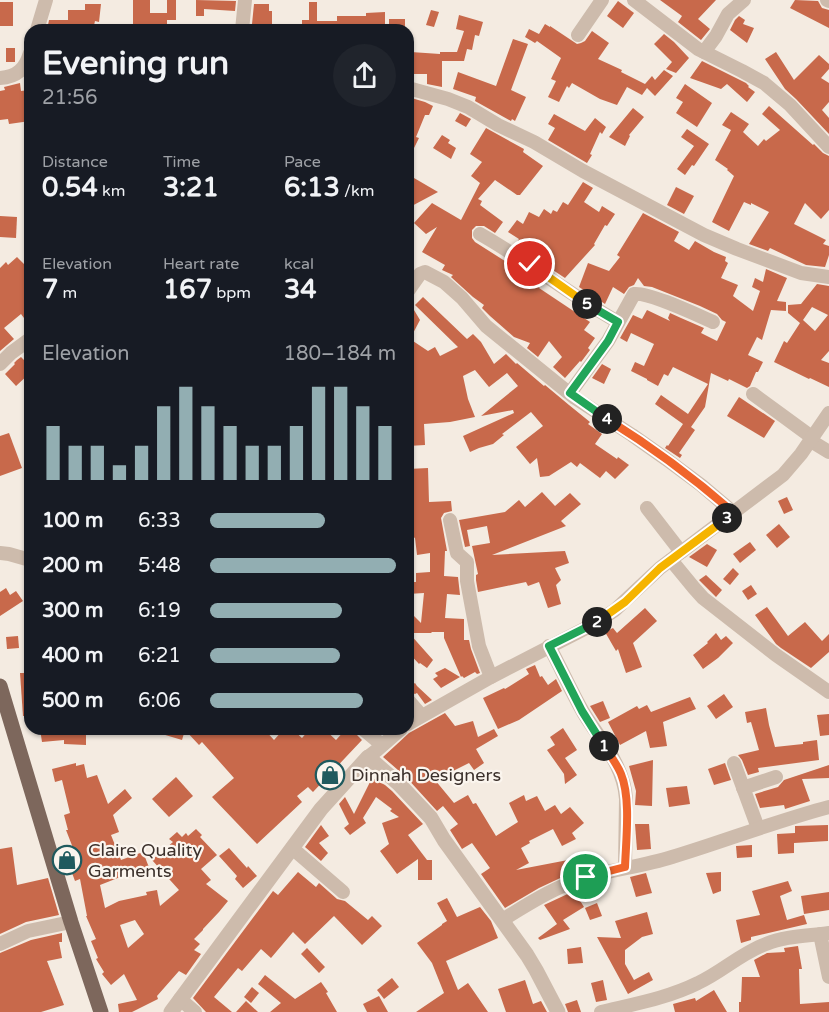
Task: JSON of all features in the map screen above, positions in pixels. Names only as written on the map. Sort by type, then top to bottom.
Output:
[{"type":"main road","points":[[0,686],[71,922],[101,1012]]},
{"type":"street","points":[[39,24],[46,0]]},
{"type":"street","points":[[243,24],[245,0]]},
{"type":"street","points":[[578,35],[602,0]]},
{"type":"street","points":[[634,0],[698,49],[764,83],[790,105],[829,147]]},
{"type":"street","points":[[704,52],[728,14],[744,0]]},
{"type":"street","points":[[0,78],[15,76],[24,67]]},
{"type":"street","points":[[414,90],[468,106],[498,125],[534,142],[583,171],[704,235],[795,271],[829,277]]},
{"type":"street","points":[[480,234],[618,322]]},
{"type":"street","points":[[414,282],[420,274],[425,272],[444,282],[462,298],[486,326],[570,393],[666,459],[734,513]]},
{"type":"street","points":[[570,393],[608,341],[636,294],[713,322]]},
{"type":"street","points":[[0,364],[24,343]]},
{"type":"street","points":[[753,394],[829,452]]},
{"type":"street","points":[[414,720],[605,617],[676,556],[783,475],[812,439],[829,413]]},
{"type":"street","points":[[646,508],[694,588],[703,598],[776,655],[829,692]]},
{"type":"street","points":[[450,520],[457,553],[467,562],[467,581],[478,646],[491,677]]},
{"type":"street","points":[[0,554],[24,558]]},
{"type":"street","points":[[549,646],[582,711],[622,775],[626,799],[625,867]]},
{"type":"street","points":[[414,706],[422,715]]},
{"type":"street","points":[[370,735],[382,746]]},
{"type":"street","points":[[171,1012],[321,809],[368,757],[394,735]]},
{"type":"street","points":[[368,757],[399,784],[431,818],[448,846],[536,970],[558,1012]]},
{"type":"street","points":[[734,763],[758,828]]},
{"type":"street","points":[[743,788],[776,777]]},
{"type":"street","points":[[502,920],[542,895],[586,877],[668,859],[758,828],[829,807]]},
{"type":"street","points":[[292,849],[343,892]]},
{"type":"street","points":[[0,944],[28,931],[71,922]]},
{"type":"street","points":[[601,1012],[698,984],[766,943],[824,933],[829,977]]},
{"type":"street","points":[[180,999],[195,1012]]},
{"type":"building","points":[[133,0],[150,0],[150,13],[167,13],[167,24],[133,24]]},
{"type":"building","points":[[167,0],[176,0],[176,20],[167,20]]},
{"type":"building","points":[[196,0],[236,1],[235,11],[204,9],[204,16],[196,16]]},
{"type":"building","points":[[660,0],[716,0],[698,19],[710,29],[701,40],[678,22],[682,16]]},
{"type":"building","points":[[795,0],[818,1],[822,8],[829,10],[829,28],[790,8]]},
{"type":"building","points":[[618,1],[634,13],[623,28],[607,16]]},
{"type":"building","points":[[0,2],[13,2],[13,26],[0,26]]},
{"type":"building","points":[[309,2],[317,2],[317,21],[337,21],[337,16],[366,16],[366,13],[385,12],[385,24],[302,24],[302,20],[309,20]]},
{"type":"building","points":[[85,4],[101,4],[99,22],[95,21],[94,24],[48,24],[49,20],[68,20],[68,10],[85,10]]},
{"type":"building","points":[[254,4],[269,4],[269,11],[272,11],[272,24],[252,24]]},
{"type":"building","points":[[431,10],[439,12],[434,27],[426,25]]},
{"type":"building","points":[[459,15],[483,22],[479,36],[475,35],[472,50],[467,49],[464,61],[442,61],[442,87],[427,84],[427,74],[414,74],[414,52],[440,54],[440,52],[457,52],[464,31],[456,29]]},
{"type":"building","points":[[739,16],[745,20],[743,24],[754,28],[747,43],[730,30]]},
{"type":"building","points":[[389,19],[405,19],[405,24],[389,24]]},
{"type":"building","points":[[545,24],[577,44],[585,41],[592,31],[609,43],[598,59],[645,84],[652,76],[655,80],[664,70],[673,76],[655,96],[647,88],[642,95],[627,87],[617,105],[600,99],[572,83],[569,88],[567,86],[559,102],[548,97],[556,81],[551,79],[561,58],[537,41],[535,43],[525,37],[529,29],[539,34]]},
{"type":"building","points":[[664,34],[689,58],[676,73],[666,69],[672,62],[654,44]]},
{"type":"building","points":[[513,39],[528,44],[511,90],[526,97],[515,121],[512,119],[511,121],[475,101],[476,97],[453,89],[458,72],[496,86]]},
{"type":"building","points":[[6,48],[15,48],[15,62],[6,62]]},
{"type":"building","points":[[776,52],[794,80],[819,55],[829,64],[829,69],[821,78],[829,83],[829,102],[822,110],[829,118],[829,134],[785,89],[765,59]]},
{"type":"building","points":[[702,61],[746,83],[755,92],[747,102],[727,84],[721,89],[690,78]]},
{"type":"building","points":[[20,83],[21,91],[24,91],[24,122],[9,124],[8,119],[0,120],[0,91],[5,90],[4,87]]},
{"type":"building","points":[[685,84],[712,103],[697,127],[676,113],[683,102],[676,98]]},
{"type":"building","points":[[414,99],[433,106],[429,115],[425,115],[416,137],[419,138],[414,148]]},
{"type":"building","points":[[769,106],[829,156],[829,210],[821,219],[805,203],[794,224],[826,240],[823,244],[829,246],[829,255],[825,267],[806,265],[770,248],[768,251],[749,244],[769,212],[751,203],[751,205],[744,202],[729,231],[712,222],[734,176],[715,160],[731,130],[722,125],[731,112],[749,124],[743,132],[758,146],[764,139],[766,141],[780,130],[762,114]]},
{"type":"building","points":[[633,108],[644,117],[629,135],[625,146],[609,137]]},
{"type":"building","points":[[460,113],[471,119],[466,127],[455,121]]},
{"type":"building","points":[[554,114],[585,131],[595,118],[606,127],[602,134],[600,132],[587,163],[548,140],[555,128],[548,124]]},
{"type":"building","points":[[486,128],[524,149],[523,152],[543,166],[520,195],[495,180],[478,199],[482,201],[480,205],[503,222],[495,233],[484,226],[476,226],[472,230],[472,238],[541,284],[539,288],[590,322],[584,330],[595,338],[588,348],[590,350],[565,378],[553,367],[562,357],[549,341],[538,357],[527,348],[530,343],[514,337],[482,308],[484,305],[451,277],[453,275],[442,270],[445,265],[422,252],[437,227],[426,234],[414,223],[432,203],[461,220],[480,183],[471,176],[482,162],[470,154]]},
{"type":"building","points":[[687,129],[709,144],[685,175],[677,169],[694,146],[681,137]]},
{"type":"building","points":[[442,135],[456,148],[451,159],[433,148]]},
{"type":"building","points":[[414,178],[438,192],[414,205]]},
{"type":"building","points":[[583,182],[593,188],[584,202],[599,212],[602,206],[615,214],[607,226],[605,225],[595,245],[565,278],[515,245],[519,239],[508,232],[517,220],[523,224],[529,212],[539,217],[544,209],[551,214],[553,210],[557,212],[563,202],[568,205]]},
{"type":"building","points":[[676,187],[694,196],[684,214],[667,205]]},
{"type":"building","points":[[643,213],[679,232],[674,241],[689,250],[695,241],[726,257],[725,261],[728,263],[721,278],[738,285],[733,296],[753,311],[760,291],[752,287],[755,278],[763,282],[766,269],[787,278],[777,301],[786,302],[786,311],[771,310],[762,340],[757,337],[748,355],[763,362],[750,386],[747,388],[711,373],[705,407],[691,427],[695,430],[679,453],[682,455],[680,458],[665,448],[683,424],[655,404],[661,395],[688,414],[708,384],[673,367],[668,376],[664,374],[658,386],[631,371],[635,362],[644,366],[654,344],[631,333],[627,342],[620,338],[633,315],[642,319],[647,310],[670,321],[668,318],[670,313],[704,328],[701,333],[717,341],[726,322],[717,314],[700,306],[644,286],[638,278],[624,294],[613,287],[605,304],[579,287],[588,263],[609,271],[620,257],[617,255]]},
{"type":"building","points":[[0,216],[17,217],[16,238],[0,237]]},
{"type":"building","points":[[17,257],[24,264],[24,318],[21,314],[4,328],[14,339],[0,351],[0,268],[6,262],[8,265]]},
{"type":"building","points":[[817,284],[829,286],[829,351],[821,360],[829,363],[829,387],[774,362],[784,341],[787,343],[800,323],[788,313],[788,305],[801,304]],"holes":[[[812,307],[828,315],[815,331],[803,320]]]},
{"type":"building","points":[[423,297],[467,339],[473,334],[481,342],[494,364],[506,354],[602,434],[595,444],[629,465],[615,479],[606,471],[600,478],[580,463],[577,467],[571,462],[549,476],[540,477],[537,458],[530,464],[516,447],[543,426],[531,412],[502,434],[504,435],[493,444],[470,452],[463,436],[514,413],[513,410],[481,416],[518,386],[507,373],[489,387],[475,370],[463,376],[475,417],[424,424],[425,445],[414,446],[414,342],[428,351],[435,347],[440,356],[458,347],[415,305]]},
{"type":"building","points":[[414,310],[420,320],[414,331]]},
{"type":"building","points":[[21,357],[24,360],[24,379],[16,386],[5,374]]},
{"type":"building","points":[[602,364],[611,369],[604,384],[592,378]]},
{"type":"building","points":[[739,397],[775,421],[764,438],[727,416]]},
{"type":"building","points":[[9,433],[22,468],[0,476],[0,436]]},
{"type":"building","points":[[428,468],[429,502],[451,501],[452,511],[444,513],[441,518],[447,551],[445,551],[444,576],[458,577],[460,595],[447,594],[445,618],[464,619],[464,640],[469,640],[480,673],[475,672],[464,678],[461,677],[444,638],[444,632],[414,633],[414,616],[421,623],[424,593],[414,594],[414,582],[416,582],[416,573],[430,572],[430,553],[417,555],[414,537],[414,469]]},
{"type":"building","points":[[542,492],[555,506],[570,493],[581,504],[561,521],[566,526],[492,555],[565,551],[569,563],[555,568],[561,580],[556,585],[561,604],[548,608],[539,582],[528,586],[526,582],[478,592],[476,575],[478,574],[472,546],[490,543],[487,526],[467,530],[470,546],[465,547],[459,520],[505,512],[519,500],[525,507]]},
{"type":"building","points":[[787,497],[793,510],[784,514],[778,501]]},
{"type":"building","points":[[779,524],[790,537],[777,548],[766,535]]},
{"type":"building","points":[[750,542],[756,550],[740,563],[733,554]]},
{"type":"building","points":[[707,544],[717,550],[707,567],[689,557]]},
{"type":"building","points":[[733,568],[739,574],[730,585],[723,579]]},
{"type":"building","points":[[706,575],[722,590],[716,597],[699,580]]},
{"type":"building","points":[[751,585],[757,594],[748,600],[742,591]]},
{"type":"building","points":[[6,588],[10,595],[16,591],[23,601],[0,616],[0,592]]},
{"type":"building","points":[[767,607],[788,636],[805,622],[822,641],[829,634],[829,652],[811,668],[781,648],[755,615]]},
{"type":"building","points":[[645,608],[657,621],[633,643],[642,667],[626,673],[618,649],[616,651],[605,632],[613,628],[617,633]]},
{"type":"building","points":[[716,633],[721,640],[726,636],[733,643],[703,669],[693,655]]},
{"type":"building","points":[[18,636],[19,648],[7,649],[6,637]]},
{"type":"building","points":[[414,639],[433,660],[427,668],[414,659]]},
{"type":"building","points":[[535,665],[540,677],[542,676],[548,685],[556,679],[562,691],[519,720],[498,729],[483,698],[505,689],[529,674],[526,669]]},
{"type":"building","points":[[445,668],[460,677],[441,688],[433,679],[438,676],[435,673]]},
{"type":"building","points":[[20,673],[24,673],[23,716]]},
{"type":"building","points":[[414,684],[432,700],[425,704],[417,693],[414,694]]},
{"type":"building","points":[[724,694],[733,707],[716,719],[707,706]]},
{"type":"building","points":[[690,697],[696,709],[663,722],[667,746],[650,748],[646,731],[620,745],[608,722],[637,706],[639,709],[647,705],[651,712]]},
{"type":"building","points":[[603,701],[610,718],[600,722],[590,706]]},
{"type":"building","points":[[766,708],[775,747],[817,740],[819,760],[758,768],[759,772],[748,775],[738,755],[759,750],[751,722],[747,723],[745,712]]},
{"type":"building","points":[[445,713],[455,726],[473,721],[478,737],[494,729],[498,736],[476,749],[484,763],[474,770],[469,763],[435,780],[454,803],[468,795],[473,804],[476,803],[496,836],[518,822],[509,803],[524,795],[526,801],[537,796],[545,811],[555,805],[561,814],[570,807],[584,823],[572,833],[576,839],[562,846],[553,829],[529,841],[530,843],[521,848],[529,863],[516,870],[568,860],[571,873],[505,908],[481,874],[490,868],[472,843],[462,849],[450,830],[458,824],[443,806],[437,811],[406,777],[383,757],[407,735],[414,735],[414,730]]},
{"type":"building","points":[[829,714],[829,735],[820,736],[817,715]]},
{"type":"building","points":[[563,728],[577,750],[565,758],[577,775],[565,784],[564,774],[547,750],[555,745],[550,737]]},
{"type":"building","points":[[41,735],[86,735],[86,745],[64,744],[64,740],[42,742]]},
{"type":"building","points":[[165,735],[184,735],[182,740]]},
{"type":"building","points":[[190,735],[269,735],[274,740],[279,735],[299,735],[302,738],[305,735],[331,735],[336,740],[341,735],[357,735],[362,740],[313,792],[308,787],[297,796],[302,802],[257,844],[212,797],[234,778],[202,742],[199,745]]},
{"type":"building","points":[[653,760],[652,806],[635,805],[636,791],[629,766]]},
{"type":"building","points":[[76,763],[76,766],[84,764],[87,778],[97,775],[108,804],[125,789],[132,798],[113,815],[119,832],[111,835],[121,860],[143,852],[150,870],[129,878],[128,874],[100,885],[105,908],[119,901],[147,895],[146,892],[157,890],[160,906],[179,890],[152,860],[173,842],[169,839],[177,832],[182,837],[186,833],[188,836],[196,829],[202,835],[200,837],[217,855],[201,869],[211,880],[206,884],[228,901],[194,939],[200,944],[194,950],[201,954],[186,975],[179,971],[157,996],[158,999],[132,1012],[119,1012],[118,1004],[137,1000],[124,974],[111,985],[102,974],[104,972],[96,959],[98,958],[91,941],[96,939],[86,916],[80,879],[75,881],[64,851],[73,848],[66,830],[68,830],[64,815],[70,813],[62,780],[55,782],[52,769]],"holes":[[[135,920],[144,934],[128,948],[120,925]]]},
{"type":"building","points":[[725,763],[731,780],[714,785],[708,769]]},
{"type":"building","points":[[829,765],[829,778],[802,779],[810,801],[785,809],[784,805],[760,808],[755,794],[778,787],[784,780]]},
{"type":"building","points":[[176,777],[193,796],[169,817],[152,799]]},
{"type":"building","points":[[372,778],[392,791],[423,824],[408,835],[427,860],[432,860],[432,880],[418,880],[418,859],[397,874],[380,851],[389,844],[382,823],[399,817],[376,797],[363,818],[366,823],[350,835],[344,828],[349,824],[339,804],[345,797],[354,814]]},
{"type":"building","points":[[687,786],[690,804],[669,807],[666,788]]},
{"type":"building","points":[[635,824],[649,824],[651,849],[637,850]]},
{"type":"building","points":[[321,825],[329,836],[319,843],[328,853],[321,861],[305,847]]},
{"type":"building","points":[[828,825],[828,841],[794,843],[794,853],[778,854],[777,834],[795,833],[795,826]]},
{"type":"building","points":[[752,845],[752,857],[737,858],[736,846]]},
{"type":"building","points":[[12,847],[17,885],[48,878],[59,915],[26,922],[0,934],[0,849]]},
{"type":"building","points":[[229,848],[257,876],[243,888],[235,879],[237,876],[219,856]]},
{"type":"building","points":[[298,872],[316,887],[319,883],[337,899],[345,901],[368,920],[372,916],[382,926],[362,945],[334,916],[305,944],[293,932],[271,958],[261,949],[242,971],[238,968],[214,997],[232,1012],[206,1012],[193,998],[273,891],[278,895]]},
{"type":"building","points":[[721,872],[721,891],[713,894],[706,873]]},
{"type":"building","points":[[646,873],[652,893],[636,897],[630,877]]},
{"type":"building","points":[[788,881],[792,891],[780,896],[787,920],[804,915],[807,924],[751,937],[751,940],[741,943],[736,920],[760,915],[752,891]]},
{"type":"building","points":[[574,891],[584,907],[563,920],[570,929],[540,940],[538,938],[557,924],[544,905]]},
{"type":"building","points":[[829,892],[829,910],[804,914],[801,896]]},
{"type":"building","points":[[447,898],[457,917],[480,907],[491,921],[498,938],[446,961],[458,990],[468,983],[488,1012],[416,1012],[444,993],[432,963],[417,943],[447,921],[437,903]]},
{"type":"building","points":[[597,903],[602,916],[590,920],[585,908]]},
{"type":"building","points":[[647,912],[653,934],[642,937],[625,950],[625,964],[634,980],[649,972],[653,980],[628,994],[597,937],[621,938],[615,921]]},
{"type":"building","points":[[62,933],[62,942],[59,942],[62,958],[47,961],[64,1005],[41,1012],[0,1012],[0,953],[31,940]]},
{"type":"building","points":[[798,946],[802,969],[799,969],[800,1004],[829,1002],[829,1012],[739,1012],[742,977],[760,977],[754,960],[767,953],[785,952],[784,948]]},
{"type":"building","points":[[581,947],[583,963],[568,964],[567,949]]},
{"type":"building","points":[[307,948],[325,967],[319,973],[301,954]]},
{"type":"building","points":[[265,975],[295,999],[321,982],[337,1012],[270,1012],[281,1003],[258,984]]},
{"type":"building","points":[[392,978],[399,987],[384,999],[377,990]]},
{"type":"building","points":[[525,980],[533,1004],[541,1001],[547,1012],[506,1012],[498,989]]},
{"type":"building","points":[[603,980],[607,1000],[596,1002],[591,983]]},
{"type":"building","points":[[252,987],[259,993],[251,1003],[244,997]]},
{"type":"building","points":[[714,990],[727,1012],[675,1012],[673,1004],[695,998],[696,1001]]},
{"type":"building","points":[[379,996],[388,1012],[367,1012],[363,1004]]},
{"type":"building","points":[[577,1000],[581,1012],[568,1012],[565,1004]]},
{"type":"building","points":[[246,1001],[258,1012],[236,1012]]},
{"type":"place","name":"Dinnah Designers","points":[[330,775]]},
{"type":"place","name":"Claire Quality Garments","points":[[67,860]]},
{"type":"route","points":[[530,264],[591,307],[618,322],[608,341],[570,393],[666,459],[734,513],[660,568],[615,610],[594,624],[549,646],[582,711],[622,775],[625,788],[625,867],[586,877]]}]
